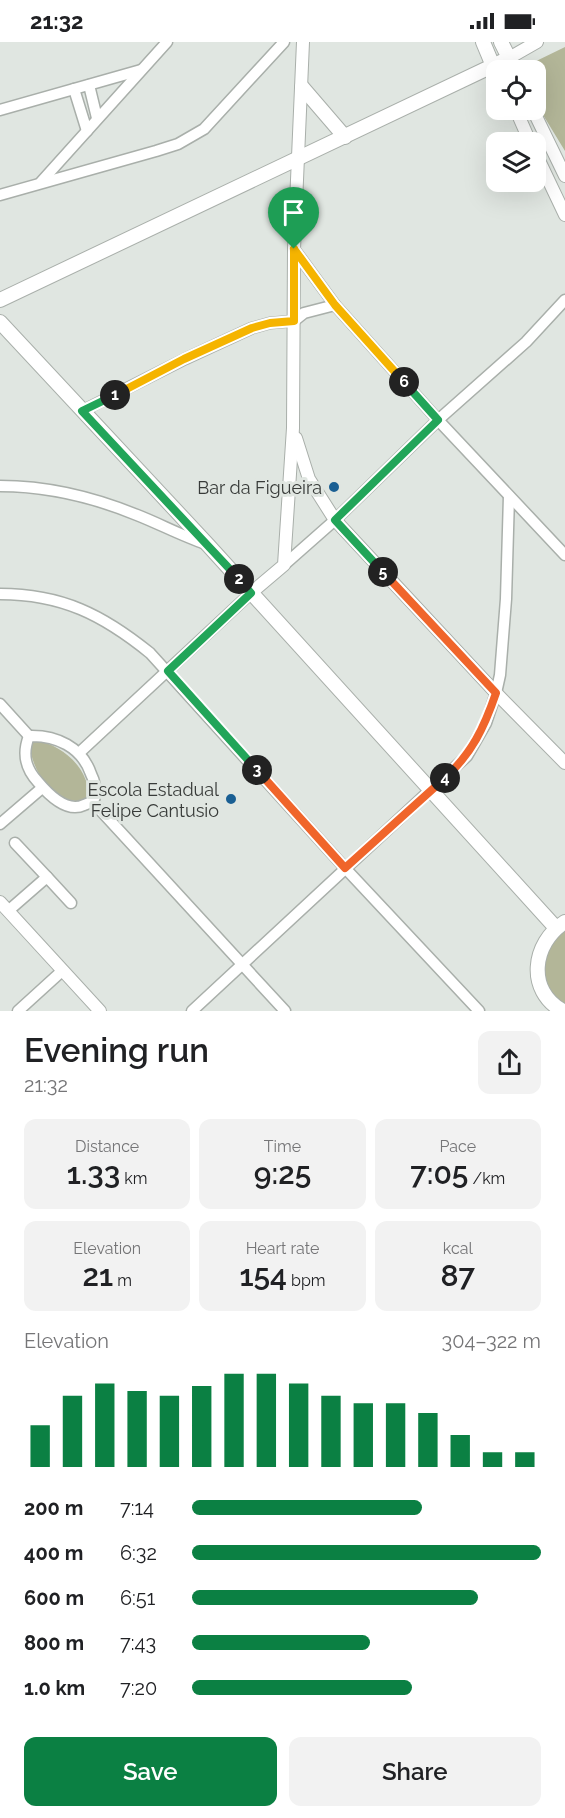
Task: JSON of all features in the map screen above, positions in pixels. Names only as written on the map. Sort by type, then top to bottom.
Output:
[{"type":"main road","points":[[483,42],[491,60]]},
{"type":"main road","points":[[501,42],[510,60]]},
{"type":"main road","points":[[0,300],[299,157],[486,73]]},
{"type":"main road","points":[[302,87],[345,137]]},
{"type":"main road","points":[[0,322],[432,790],[561,925],[543,944],[539,955],[538,978],[545,994],[556,1007],[563,1011]]},
{"type":"street","points":[[40,184],[167,42]]},
{"type":"street","points":[[0,195],[156,151],[192,137],[204,129],[284,42]]},
{"type":"street","points":[[284,565],[293,428],[294,249],[303,42]]},
{"type":"street","points":[[517,60],[537,42]]},
{"type":"street","points":[[0,110],[141,70]]},
{"type":"street","points":[[89,85],[97,118]]},
{"type":"street","points":[[74,89],[87,131]]},
{"type":"street","points":[[538,120],[565,176]]},
{"type":"street","points":[[546,175],[565,215]]},
{"type":"street","points":[[294,249],[335,305],[438,420],[565,555]]},
{"type":"street","points":[[79,753],[251,593],[335,520],[438,420],[526,342],[565,300]]},
{"type":"street","points":[[82,411],[184,359],[252,328],[270,323],[294,321],[304,313],[335,305]]},
{"type":"street","points":[[293,428],[309,479],[335,520],[496,693],[565,763]]},
{"type":"street","points":[[0,486],[32,488],[87,497],[208,545]]},
{"type":"street","points":[[192,1011],[467,756],[486,723],[500,675],[506,599],[509,496]]},
{"type":"street","points":[[0,594],[41,597],[66,603],[113,624],[128,635],[168,671],[345,868],[479,1011]]},
{"type":"street","points":[[0,704],[29,736],[45,736],[60,741],[79,753],[93,779],[95,796],[92,801],[81,807],[71,807],[60,802],[42,788],[29,770],[24,757],[29,736]]},
{"type":"street","points":[[0,824],[42,788]]},
{"type":"street","points":[[92,801],[285,1011]]},
{"type":"street","points":[[15,843],[71,903]]},
{"type":"street","points":[[47,878],[4,906],[100,1011]]},
{"type":"street","points":[[18,1011],[62,971]]},
{"type":"green space","points":[[565,47],[565,151],[546,120],[546,60],[538,60]]},
{"type":"green space","points":[[35,740],[55,747],[72,760],[84,777],[89,798],[78,801],[67,800],[48,786],[40,776],[31,754],[30,744]]},
{"type":"green space","points":[[565,922],[565,1011],[557,1007],[538,961]]},
{"type":"place","name":"Bar da Figueira","points":[[334,487]]},
{"type":"place","name":"Escola Estadual Felipe Cantusio","points":[[231,799]]},
{"type":"route","points":[[294,249],[335,305],[438,420],[335,520],[496,693],[486,723],[467,756],[345,868],[168,671],[251,593],[82,411],[184,359],[252,328],[270,323],[294,321],[294,249]]}]
